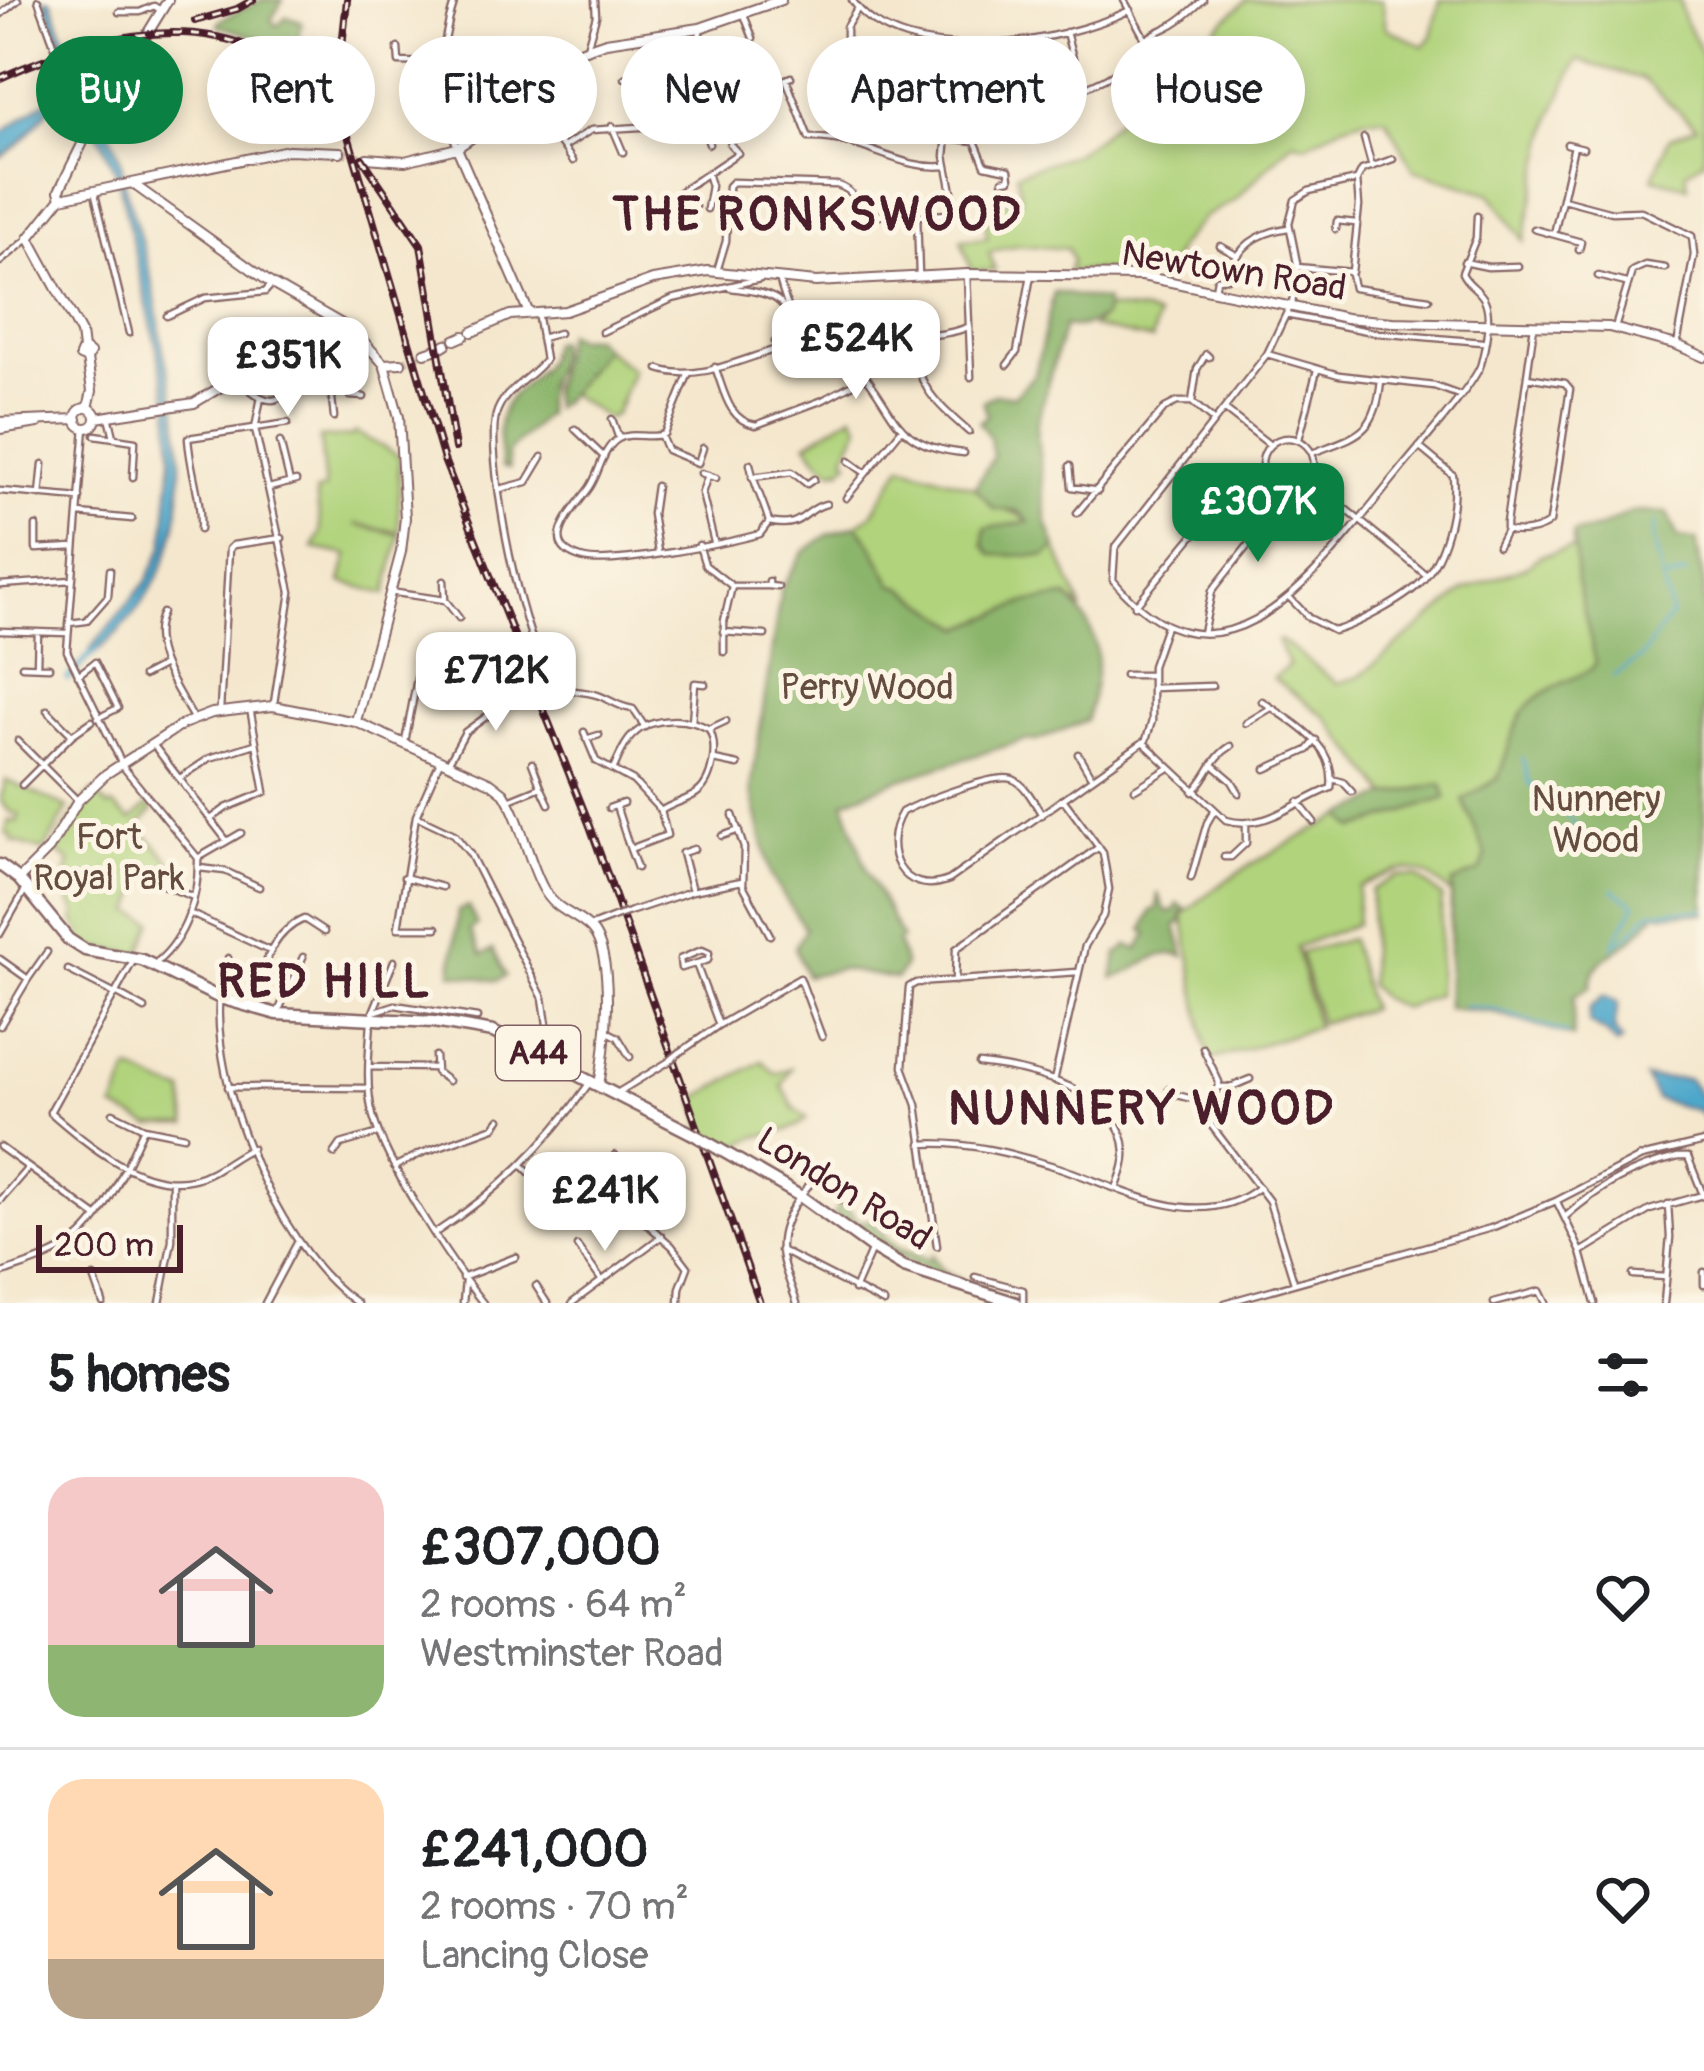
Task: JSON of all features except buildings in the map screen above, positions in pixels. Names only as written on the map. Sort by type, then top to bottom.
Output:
[{"type":"main road","points":[[145,36],[168,0]]},
{"type":"main road","points":[[597,47],[700,28],[781,0]]},
{"type":"main road","points":[[61,199],[60,189],[82,144]]},
{"type":"main road","points":[[367,158],[405,161],[464,144]]},
{"type":"main road","points":[[458,148],[530,312]]},
{"type":"main road","points":[[88,408],[92,391],[81,333],[29,238],[42,218],[61,199],[291,150],[340,152]]},
{"type":"main road","points":[[131,184],[272,284],[352,330],[384,364],[396,400],[404,537],[356,722]]},
{"type":"main road","points":[[39,255],[42,218]]},
{"type":"main road","name":"Newtown Road","points":[[448,343],[530,312],[565,311],[653,280],[717,271],[792,281],[967,274],[1142,276],[1346,318],[1615,328],[1704,357]]},
{"type":"main road","points":[[308,348],[337,336],[334,318]]},
{"type":"main road","points":[[342,344],[352,330]]},
{"type":"main road","points":[[96,418],[178,408],[208,396],[268,359],[337,342],[352,330]]},
{"type":"main road","points":[[326,345],[358,343],[371,348]]},
{"type":"main road","points":[[384,364],[401,363]]},
{"type":"main road","points":[[88,408],[96,418]]},
{"type":"main road","points":[[81,423],[80,410],[88,408]]},
{"type":"main road","points":[[0,425],[34,425],[45,420],[93,424],[96,418]]},
{"type":"main road","points":[[25,887],[78,801],[122,763],[193,718],[273,706],[356,722],[499,788],[509,800],[547,895],[563,913],[589,927],[599,948],[608,1033],[595,1082]]},
{"type":"main road","name":"A44","points":[[1,866],[25,887]]},
{"type":"main road","name":"London Road","points":[[25,887],[76,944],[155,964],[220,998],[277,1014],[373,1017],[477,1028],[536,1052],[800,1196],[872,1248],[924,1275],[1017,1303]]},
{"type":"street","points":[[0,15],[18,0]]},
{"type":"street","points":[[38,0],[51,36]]},
{"type":"street","points":[[447,36],[455,0]]},
{"type":"street","points":[[592,36],[595,0]]},
{"type":"street","points":[[852,0],[877,22],[923,41],[973,45],[1066,32],[1130,10]]},
{"type":"street","points":[[1124,0],[1144,36]]},
{"type":"street","points":[[1151,36],[1203,0]]},
{"type":"street","points":[[119,12],[154,6],[161,10]]},
{"type":"street","points":[[846,36],[858,8]]},
{"type":"street","points":[[744,13],[752,36]]},
{"type":"street","points":[[700,28],[700,36]]},
{"type":"street","points":[[1066,32],[1067,36]]},
{"type":"street","points":[[398,48],[399,62]]},
{"type":"street","points":[[786,79],[806,138],[844,139],[905,162],[946,166]]},
{"type":"street","points":[[612,126],[623,152]]},
{"type":"street","points":[[597,129],[621,126]]},
{"type":"street","points":[[1364,138],[1372,167]]},
{"type":"street","points":[[457,144],[458,148]]},
{"type":"street","points":[[561,144],[573,161]]},
{"type":"street","points":[[563,147],[568,144]]},
{"type":"street","points":[[694,207],[686,214],[678,193],[738,153],[730,144]]},
{"type":"street","points":[[718,169],[730,182],[848,188],[863,208],[876,215],[949,214],[956,207],[946,166],[947,144]]},
{"type":"street","points":[[977,144],[985,165],[1009,170],[1009,180]]},
{"type":"street","points":[[1554,234],[1571,145],[1583,148]]},
{"type":"street","points":[[1393,159],[1362,170],[1357,180],[1354,288],[1429,299]]},
{"type":"street","points":[[707,209],[708,176]]},
{"type":"street","points":[[1357,180],[1298,196],[1289,227],[1297,267],[1292,304],[1267,354],[1115,548],[1113,580],[1135,606],[1166,626],[1203,633],[1252,624],[1289,598],[1360,520],[1477,375],[1487,325],[1485,301],[1463,277],[1479,220]]},
{"type":"street","points":[[717,271],[726,241],[730,182]]},
{"type":"street","points":[[95,194],[129,333]]},
{"type":"street","points":[[1563,199],[1612,212],[1641,211],[1692,236],[1694,255],[1677,345]]},
{"type":"street","points":[[1338,211],[1337,225],[1356,223]]},
{"type":"street","points":[[917,216],[919,275]]},
{"type":"street","points":[[1215,290],[1217,279],[1227,278],[1237,255],[1256,236],[1289,227]]},
{"type":"street","points":[[1534,229],[1580,246],[1583,234]]},
{"type":"street","points":[[0,262],[29,238]]},
{"type":"street","points":[[1220,246],[1237,255]]},
{"type":"street","points":[[1464,262],[1518,266]]},
{"type":"street","points":[[1615,328],[1626,283],[1640,266],[1665,268]]},
{"type":"street","points":[[1297,267],[1352,272]]},
{"type":"street","points":[[967,274],[970,376]]},
{"type":"street","points":[[1007,364],[1017,352],[1031,275]]},
{"type":"street","points":[[1598,276],[1626,283]]},
{"type":"street","points":[[602,332],[672,299],[764,277]]},
{"type":"street","points":[[779,279],[791,315],[814,341],[856,364],[902,429],[932,447],[964,453]]},
{"type":"street","points":[[787,303],[792,281]]},
{"type":"street","points":[[167,316],[205,298],[265,292],[272,284]]},
{"type":"street","points":[[726,287],[764,290],[775,296],[784,316],[778,345]]},
{"type":"street","points":[[530,312],[541,337]]},
{"type":"street","points":[[530,312],[546,354],[542,365],[503,401],[495,416],[514,589],[551,680],[573,692],[633,709],[646,727]]},
{"type":"street","points":[[778,345],[789,332],[791,315]]},
{"type":"street","points":[[1286,315],[1484,342]]},
{"type":"street","points":[[1498,546],[1506,530],[1534,326]]},
{"type":"street","points":[[856,364],[877,344],[917,336],[933,338],[968,327]]},
{"type":"street","points":[[541,337],[560,333]]},
{"type":"street","points":[[917,336],[914,359],[920,381],[935,403],[969,432]]},
{"type":"street","points":[[659,369],[688,375],[778,345],[814,341]]},
{"type":"street","points":[[1192,402],[1198,369],[1206,354],[1209,357]]},
{"type":"street","points":[[1267,354],[1317,370],[1434,386],[1459,395]]},
{"type":"street","points":[[715,367],[736,418],[747,425],[807,406],[866,377]]},
{"type":"street","points":[[1298,440],[1317,370]]},
{"type":"street","points":[[243,371],[250,390],[261,397],[283,399],[304,384],[364,397]]},
{"type":"street","points":[[688,375],[661,436],[619,438],[604,457],[592,483],[562,521],[560,535],[566,550],[581,559],[611,561],[760,534],[769,522]]},
{"type":"street","points":[[1506,530],[1515,533],[1550,522],[1570,389],[1565,383],[1527,377]]},
{"type":"street","points":[[1312,453],[1370,426],[1378,410],[1381,380]]},
{"type":"street","points":[[332,389],[334,417]]},
{"type":"street","points":[[261,397],[255,429],[282,538],[291,602],[273,706]]},
{"type":"street","points":[[1077,513],[1165,408],[1177,401],[1192,402],[1214,421]]},
{"type":"street","points":[[1224,409],[1270,445]]},
{"type":"street","points":[[109,416],[114,437]]},
{"type":"street","points":[[612,419],[619,438]]},
{"type":"street","points":[[81,423],[80,498],[68,633],[72,662],[95,720],[122,763],[198,858],[193,898],[176,947],[155,964]]},
{"type":"street","points":[[200,530],[202,504],[190,468],[188,438],[288,423]]},
{"type":"street","points":[[845,498],[902,429]]},
{"type":"street","points":[[575,430],[604,457]]},
{"type":"street","points":[[95,435],[136,444],[133,477]]},
{"type":"street","points":[[661,436],[667,450],[698,464],[703,448]]},
{"type":"street","points":[[1281,439],[1298,440],[1312,453],[1309,479],[1296,488],[1282,489],[1264,475],[1263,459],[1270,445],[1281,439]]},
{"type":"street","points":[[269,488],[293,482],[280,442]]},
{"type":"street","points":[[1289,598],[1309,618],[1334,631],[1358,622],[1419,584],[1436,559],[1455,493],[1453,475],[1419,447]]},
{"type":"street","points":[[500,490],[526,482],[538,455],[550,452]]},
{"type":"street","points":[[849,461],[865,474]]},
{"type":"street","points":[[40,495],[43,464]]},
{"type":"street","points":[[750,464],[769,522]]},
{"type":"street","points":[[1070,466],[1072,487],[1098,491]]},
{"type":"street","points":[[752,477],[792,472],[810,481]]},
{"type":"street","points":[[708,475],[702,493],[714,542]]},
{"type":"street","points":[[1135,606],[1226,496],[1264,475]]},
{"type":"street","points":[[1309,479],[1426,574]]},
{"type":"street","points":[[656,487],[652,514],[658,552]]},
{"type":"street","points":[[1203,633],[1212,591],[1271,516],[1282,489]]},
{"type":"street","points":[[0,491],[80,498]]},
{"type":"street","points":[[769,522],[794,526],[814,507],[826,504]]},
{"type":"street","points":[[79,514],[132,519]]},
{"type":"street","points":[[36,526],[36,549],[75,547]]},
{"type":"street","points":[[220,712],[230,549],[282,538]]},
{"type":"street","points":[[699,545],[705,565],[732,586],[772,585]]},
{"type":"street","points":[[69,623],[86,622],[108,596],[110,570]]},
{"type":"street","points":[[0,586],[73,580]]},
{"type":"street","points":[[444,581],[445,600],[459,618]]},
{"type":"street","points":[[724,652],[732,586]]},
{"type":"street","points":[[388,592],[445,600]]},
{"type":"street","points":[[162,613],[157,627],[164,665],[193,718]]},
{"type":"street","points":[[1042,815],[1020,783],[994,779],[902,812],[892,830],[894,860],[910,878],[940,884],[1042,815],[1064,800],[1143,742],[1152,721],[1152,675],[1166,626]]},
{"type":"street","points":[[0,631],[68,633]]},
{"type":"street","points":[[37,666],[38,632]]},
{"type":"street","points":[[723,632],[767,637]]},
{"type":"street","points":[[22,785],[72,735],[118,708],[95,662],[78,676]]},
{"type":"street","points":[[405,742],[420,663]]},
{"type":"street","points":[[142,676],[164,665]]},
{"type":"street","points":[[22,666],[50,667]]},
{"type":"street","points":[[1125,675],[1152,675]]},
{"type":"street","points":[[686,682],[705,684]]},
{"type":"street","points":[[692,722],[695,683]]},
{"type":"street","points":[[1153,688],[1212,686]]},
{"type":"street","points":[[437,928],[398,928],[416,816],[465,732],[490,714],[486,699]]},
{"type":"street","points":[[1143,742],[1226,820],[1271,824],[1298,802],[1330,788],[1332,779],[1327,752],[1262,701]]},
{"type":"street","points":[[211,819],[265,791],[250,708]]},
{"type":"street","points":[[1246,723],[1271,709]]},
{"type":"street","points":[[47,710],[72,735]]},
{"type":"street","points":[[613,770],[630,737],[646,727],[661,721],[692,722],[709,729],[716,744],[715,760],[699,791],[661,811]]},
{"type":"street","points":[[709,729],[726,721]]},
{"type":"street","points":[[599,735],[585,735],[593,758],[637,784],[661,811],[667,835],[631,849]]},
{"type":"street","points":[[1266,769],[1308,750],[1316,740]]},
{"type":"street","points":[[18,741],[78,801]]},
{"type":"street","points":[[152,743],[227,841]]},
{"type":"street","points":[[180,778],[210,758],[255,744]]},
{"type":"street","points":[[1193,792],[1216,755],[1232,746]]},
{"type":"street","points":[[1078,754],[1092,778]]},
{"type":"street","points":[[715,760],[738,765]]},
{"type":"street","points":[[532,763],[549,804]]},
{"type":"street","points":[[1212,764],[1239,794]]},
{"type":"street","points":[[1135,789],[1170,768]]},
{"type":"street","points":[[1332,779],[1349,783],[1352,792]]},
{"type":"street","points":[[509,800],[542,787]]},
{"type":"street","points":[[1054,1082],[1087,941],[1108,898],[1108,871],[1099,847],[1064,800]]},
{"type":"street","points":[[1298,802],[1311,819],[1304,824]]},
{"type":"street","points":[[616,806],[637,868]]},
{"type":"street","points":[[1191,878],[1214,811]]},
{"type":"street","points":[[734,815],[744,848],[742,880],[770,935]]},
{"type":"street","points":[[416,816],[454,834],[470,854],[543,998],[547,1024],[536,1052]]},
{"type":"street","points":[[1224,857],[1231,857],[1246,843],[1246,824]]},
{"type":"street","points":[[722,836],[739,830]]},
{"type":"street","points":[[198,858],[241,833]]},
{"type":"street","points":[[956,981],[956,950],[1099,847]]},
{"type":"street","points":[[692,891],[678,855],[694,849]]},
{"type":"street","points":[[199,868],[225,871],[260,887]]},
{"type":"street","points":[[422,880],[424,872]]},
{"type":"street","points":[[404,877],[442,887]]},
{"type":"street","points":[[589,927],[692,891],[742,880]]},
{"type":"street","points":[[163,885],[193,898]]},
{"type":"street","points":[[0,934],[25,887]]},
{"type":"street","points":[[189,913],[270,951]]},
{"type":"street","points":[[251,1008],[277,936],[308,919],[324,932]]},
{"type":"street","points":[[708,951],[708,960],[696,964],[681,968],[679,961],[708,951]]},
{"type":"street","points":[[0,1026],[47,952]]},
{"type":"street","points":[[277,1014],[303,957]]},
{"type":"street","points":[[134,958],[50,1112],[126,1166],[172,1181],[202,1176],[252,1148]]},
{"type":"street","points":[[227,958],[220,977],[220,998],[228,1087],[272,1198],[297,1243],[340,1292],[356,1303]]},
{"type":"street","points":[[0,959],[28,980]]},
{"type":"street","points":[[394,962],[373,1017],[369,1088],[379,1133],[435,1233],[483,1303]]},
{"type":"street","points":[[696,964],[719,1025]]},
{"type":"street","points":[[937,1246],[917,1105],[903,1066],[909,987],[1078,972]]},
{"type":"street","points":[[70,973],[145,1009]]},
{"type":"street","points":[[617,1093],[719,1025],[803,978],[822,1037]]},
{"type":"street","points":[[373,1017],[395,1005],[477,1018]]},
{"type":"street","points":[[608,1033],[618,1037],[630,1057]]},
{"type":"street","points":[[1203,1048],[1218,1087],[1210,1121],[1272,1209],[1294,1282]]},
{"type":"street","points":[[434,1068],[436,1056]]},
{"type":"street","points":[[979,1064],[1007,1067],[1054,1082],[1102,1107],[1118,1125],[1125,1150],[1117,1189]]},
{"type":"street","points":[[369,1067],[434,1068],[448,1081]]},
{"type":"street","points":[[1218,1087],[1250,1079]]},
{"type":"street","points":[[435,1233],[491,1195],[523,1166],[595,1082]]},
{"type":"street","points":[[228,1087],[369,1088]]},
{"type":"street","points":[[1168,1089],[1212,1104]]},
{"type":"street","points":[[113,1113],[144,1128],[184,1136]]},
{"type":"street","points":[[396,1166],[494,1127],[500,1119]]},
{"type":"street","points":[[0,1274],[66,1248],[96,1216],[144,1128]]},
{"type":"street","points":[[334,1154],[341,1144],[379,1133]]},
{"type":"street","points":[[1225,1303],[1492,1228],[1641,1156],[1704,1142]]},
{"type":"street","points":[[921,1144],[957,1144],[1002,1153],[1156,1202],[1200,1208],[1243,1198],[1259,1187]]},
{"type":"street","points":[[0,1147],[96,1216]]},
{"type":"street","points":[[592,1204],[615,1155]]},
{"type":"street","points":[[1565,1217],[1592,1192],[1620,1176],[1688,1157],[1704,1196],[1668,1204],[1632,1220],[1581,1252]]},
{"type":"street","points":[[523,1166],[552,1196],[628,1213],[662,1236],[688,1268],[679,1303]]},
{"type":"street","points":[[0,1201],[28,1167]]},
{"type":"street","points":[[797,1303],[780,1250],[783,1224],[820,1171],[841,1200]]},
{"type":"street","points":[[160,1303],[172,1240],[172,1181]]},
{"type":"street","points":[[1556,1201],[1581,1252],[1595,1303]]},
{"type":"street","points":[[1664,1303],[1668,1204]]},
{"type":"street","points":[[572,1303],[662,1236]]},
{"type":"street","points":[[265,1303],[297,1243]]},
{"type":"street","points":[[577,1246],[602,1281]]},
{"type":"street","points":[[854,1290],[872,1248]]},
{"type":"street","points":[[780,1250],[884,1303]]},
{"type":"street","points":[[464,1279],[516,1257]]},
{"type":"street","points":[[1704,1272],[1704,1285]]},
{"type":"street","points":[[1633,1275],[1666,1277]]},
{"type":"street","points":[[94,1277],[103,1303]]},
{"type":"street","points":[[975,1277],[1023,1290],[1017,1303]]},
{"type":"street","points":[[463,1303],[464,1279]]},
{"type":"street","points":[[536,1286],[547,1303]]},
{"type":"street","points":[[1494,1303],[1540,1291],[1546,1303]]},
{"type":"green space","points":[[262,0],[283,0],[271,20],[277,26],[286,17],[302,22],[299,36],[251,36],[218,26],[220,20]]},
{"type":"green space","points":[[1247,0],[1382,0],[1386,28],[1424,46],[1432,36],[1440,0],[1680,0],[1703,62],[1704,160],[1686,172],[1688,187],[1653,178],[1669,138],[1696,127],[1643,79],[1577,60],[1552,116],[1524,241],[1491,194],[1414,170],[1386,118],[1343,125],[1303,144],[1305,36],[1208,36]]},
{"type":"green space","points":[[1111,125],[1111,144],[1290,144],[1235,200],[1204,217],[1179,246],[1166,272],[1068,271],[1072,261],[1068,249],[1018,245],[989,252],[995,270],[972,271],[961,240],[987,238],[984,204],[1021,200],[1017,173],[1074,154]]},
{"type":"green space","points":[[1054,292],[1106,301],[1099,319],[1080,327],[1064,326],[1036,426],[1047,523],[1056,547],[1046,556],[992,555],[984,545],[985,528],[1029,522],[1018,511],[994,509],[975,487],[993,457],[990,438],[979,422],[987,416],[983,401],[995,394],[1014,396],[1035,374]]},
{"type":"green space","points":[[1105,308],[1157,317],[1152,340],[1092,327],[1104,316]]},
{"type":"green space","points":[[566,333],[594,337],[604,348],[553,408],[551,392]]},
{"type":"green space","points":[[558,341],[545,395],[546,414],[508,452],[509,469],[502,467],[501,416],[512,396],[542,366],[551,343]]},
{"type":"green space","points":[[604,348],[633,370],[616,413],[608,419],[569,394]]},
{"type":"green space","points":[[853,414],[860,426],[845,456],[849,461],[834,471],[807,443]]},
{"type":"green space","points":[[355,432],[399,456],[399,532],[355,524],[400,535],[386,594],[341,582],[348,555],[313,548],[321,532],[316,492],[325,489],[320,438],[353,436]]},
{"type":"green space","points":[[902,465],[975,487],[994,509],[1023,517],[1045,556],[1056,547],[1082,610],[1067,597],[1025,603],[964,628],[893,585],[857,525],[872,514]]},
{"type":"green space","points":[[1631,512],[1667,513],[1678,538],[1696,540],[1704,586],[1704,913],[1656,913],[1631,940],[1602,960],[1590,987],[1574,996],[1573,1037],[1492,1012],[1447,1008],[1451,894],[1427,875],[1397,871],[1358,887],[1356,924],[1296,947],[1317,1027],[1211,1060],[1183,915],[1239,872],[1342,816],[1354,829],[1441,784],[1388,795],[1326,717],[1273,678],[1289,666],[1277,641],[1337,683],[1359,677],[1465,590],[1527,566],[1540,556],[1573,548],[1573,534],[1599,528]]},
{"type":"green space","name":"Nunnery Wood","points":[[1631,512],[1667,513],[1678,538],[1696,540],[1704,586],[1704,913],[1656,913],[1631,940],[1602,960],[1590,987],[1574,996],[1573,1037],[1492,1012],[1447,1008],[1452,883],[1481,870],[1486,855],[1463,800],[1497,779],[1517,724],[1531,703],[1596,663],[1577,582],[1573,534],[1599,528]]},
{"type":"green space","name":"Perry Wood","points":[[857,525],[893,585],[963,628],[1025,603],[1067,597],[1089,626],[1097,655],[1086,721],[844,801],[867,871],[902,939],[897,941],[905,966],[896,979],[839,969],[806,976],[795,947],[805,929],[771,876],[751,789],[781,589],[804,552],[827,535]]},
{"type":"green space","points":[[6,780],[68,808],[44,851],[11,841],[12,836],[5,834],[9,820],[17,822],[19,815],[0,801]]},
{"type":"green space","points":[[1442,784],[1446,798],[1354,829],[1342,816],[1388,795]]},
{"type":"green space","name":"Fort Royal Park","points":[[93,792],[131,820],[148,805],[153,810],[138,826],[175,866],[169,883],[145,874],[143,878],[132,912],[153,921],[140,954],[92,947],[78,940],[82,935],[74,921],[76,913],[63,888],[70,862],[53,849]]},
{"type":"green space","points":[[1397,876],[1417,877],[1442,897],[1437,995],[1403,1008],[1381,998],[1369,985],[1371,890]]},
{"type":"green space","points":[[1158,893],[1166,912],[1174,912],[1178,904],[1186,909],[1176,925],[1184,956],[1155,957],[1113,978],[1117,954],[1129,945],[1138,950],[1148,933],[1143,930],[1152,910],[1157,909]]},
{"type":"green space","points":[[468,906],[477,925],[470,930],[482,955],[493,949],[506,976],[497,981],[452,973],[458,911]]},
{"type":"green space","points":[[1350,939],[1370,1009],[1320,1023],[1300,953]]},
{"type":"green space","points":[[762,1061],[776,1074],[791,1068],[782,1086],[794,1108],[807,1118],[790,1129],[752,1139],[735,1151],[704,1132],[696,1098]]},
{"type":"green space","points":[[130,1070],[184,1092],[187,1125],[151,1126],[114,1108]]},
{"type":"green space","points":[[841,1201],[859,1222],[870,1220],[896,1248],[930,1260],[932,1254],[941,1269],[961,1280],[909,1262],[879,1245],[834,1213]]},
{"type":"water","points":[[44,0],[51,0],[64,36],[57,36]]},
{"type":"water","points":[[36,108],[36,124],[0,157],[0,134]]},
{"type":"water","points":[[103,144],[115,144],[119,154],[154,291],[175,403],[181,484],[178,516],[159,574],[122,628],[95,653],[90,649],[147,581],[164,546],[172,457],[169,402],[117,174]]},
{"type":"water","points":[[1604,996],[1618,1003],[1614,1029],[1622,1041],[1616,1045],[1607,1033],[1589,1023],[1590,1008]]},
{"type":"water","points":[[1645,1078],[1688,1079],[1704,1102],[1704,1119],[1698,1111],[1656,1099]]},
{"type":"waterway","points":[[1614,676],[1641,658],[1671,615],[1653,536],[1656,523]]},
{"type":"waterway","points":[[1667,580],[1686,574]]},
{"type":"waterway","points":[[68,679],[96,649]]},
{"type":"waterway","points":[[1523,758],[1529,783],[1572,820],[1593,852]]},
{"type":"waterway","points":[[1613,889],[1635,904],[1614,948]]},
{"type":"waterway","points":[[1615,943],[1650,912],[1704,910]]},
{"type":"waterway","points":[[1464,1006],[1492,1009],[1567,1034]]},
{"type":"tunnel","points":[[340,152],[367,158]]},
{"type":"tunnel","points":[[401,363],[425,353]]},
{"type":"railway","points":[[195,21],[253,0]]},
{"type":"railway","points":[[347,0],[339,74],[344,122],[444,460],[590,826],[760,1303]]},
{"type":"railway","points":[[0,78],[92,44],[139,35],[207,36]]},
{"type":"railway","points":[[362,158],[421,245],[455,448]]},
{"type":"district","name":"THE RONKSWOOD","points":[[818,215]]},
{"type":"district","name":"RED HILL","points":[[325,982]]},
{"type":"district","name":"NUNNERY WOOD","points":[[1142,1109]]}]
